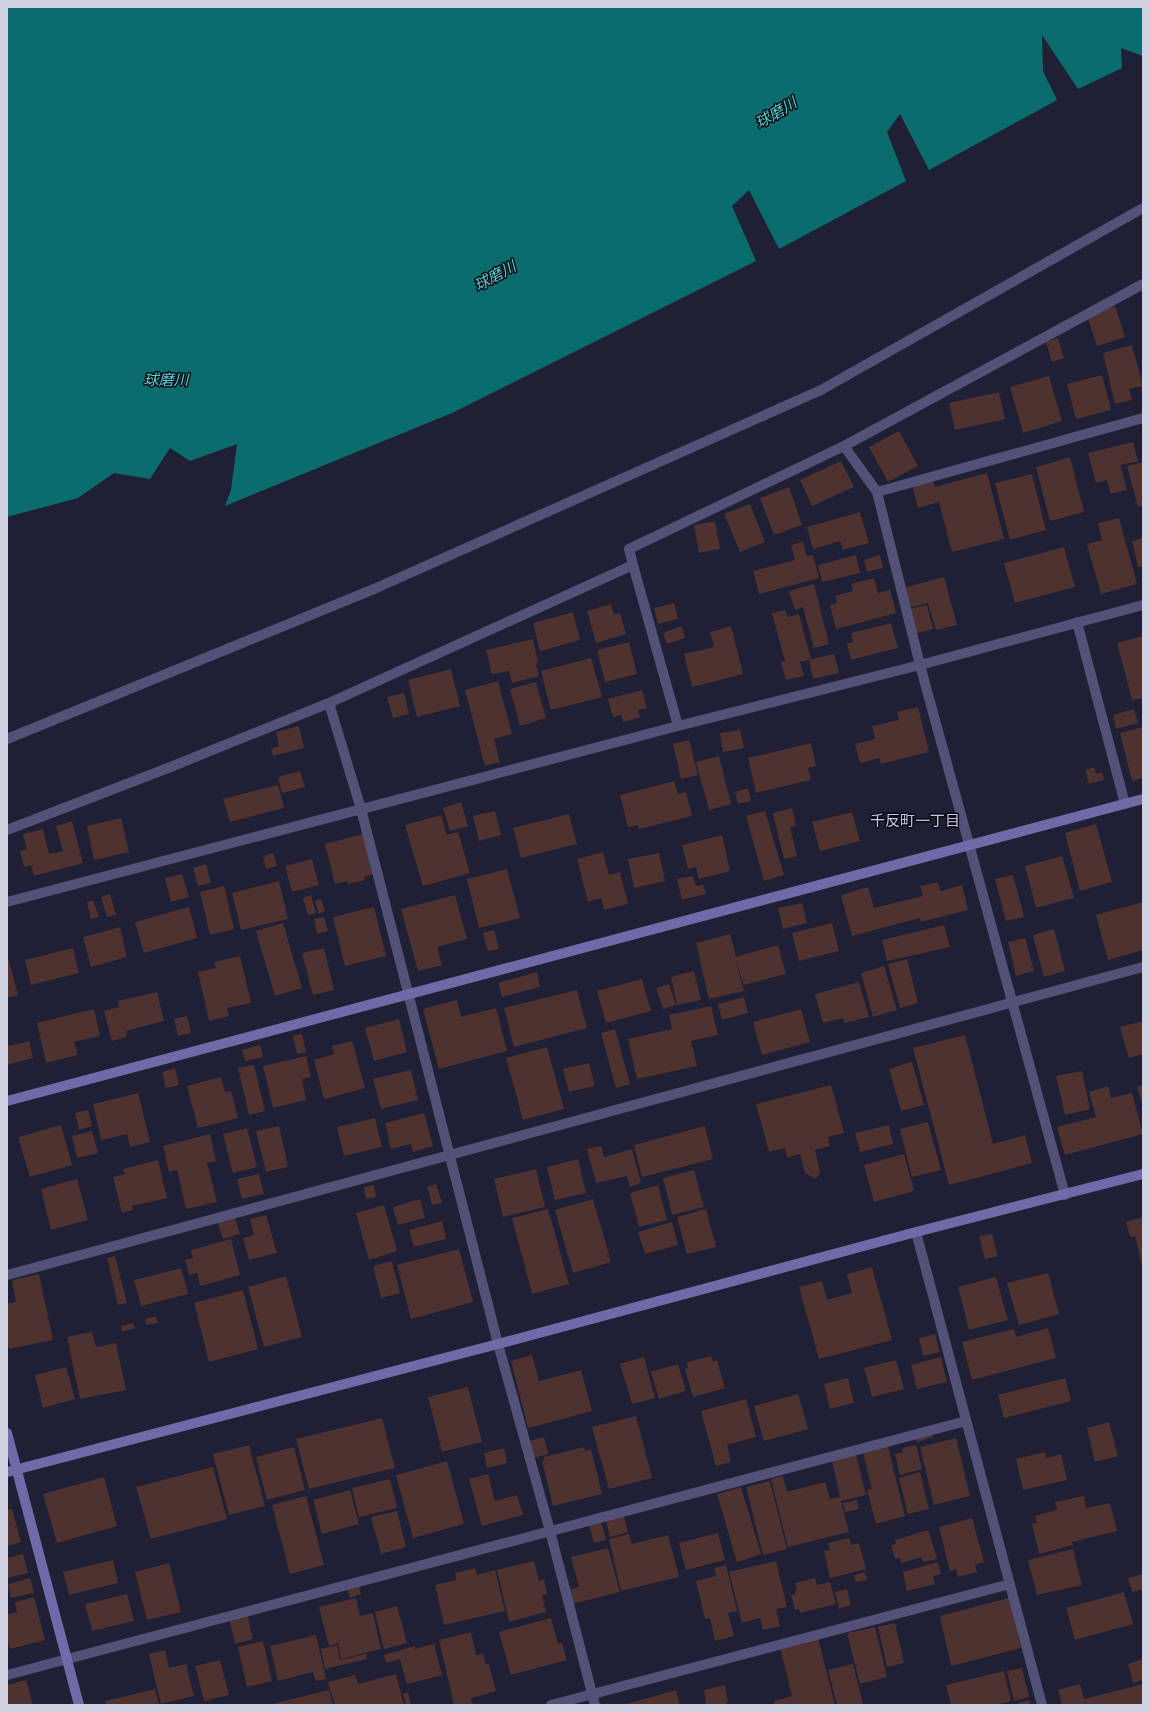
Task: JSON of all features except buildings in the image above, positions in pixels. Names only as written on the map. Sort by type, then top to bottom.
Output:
[{"type":"street","points":[[7,739],[374,588],[821,390],[1143,208]]},
{"type":"street","points":[[678,726],[629,548],[844,446],[1143,284]]},
{"type":"street","points":[[877,492],[1143,418]]},
{"type":"street","points":[[844,446],[877,492],[920,665],[1065,1195]]},
{"type":"street","points":[[7,830],[161,771],[329,703],[633,565]]},
{"type":"street","points":[[7,902],[678,726],[920,665],[1143,605]]},
{"type":"street","points":[[1077,622],[1125,804]]},
{"type":"street","points":[[329,703],[361,809],[498,1344],[550,1531],[595,1705]]},
{"type":"street","points":[[7,1101],[1143,799]]},
{"type":"street","points":[[7,1275],[1143,967]]},
{"type":"street","points":[[12,1470],[498,1344],[916,1232],[1143,1174]]},
{"type":"street","points":[[916,1232],[1042,1705]]},
{"type":"street","points":[[7,1675],[966,1421]]},
{"type":"street","points":[[7,1433],[12,1470],[79,1705]]},
{"type":"street","points":[[551,1705],[1010,1584]]},
{"type":"water","name":"球磨川","points":[[7,7],[1143,7],[1143,56],[1121,48],[1122,68],[1078,89],[1042,35],[1043,71],[1057,100],[929,170],[900,114],[887,132],[906,181],[779,249],[749,190],[732,206],[756,261],[452,413],[225,506],[231,490],[237,444],[190,461],[170,448],[150,479],[114,473],[78,498],[7,517]]},
{"type":"district","name":"千反町一丁目","points":[[915,821]]}]
